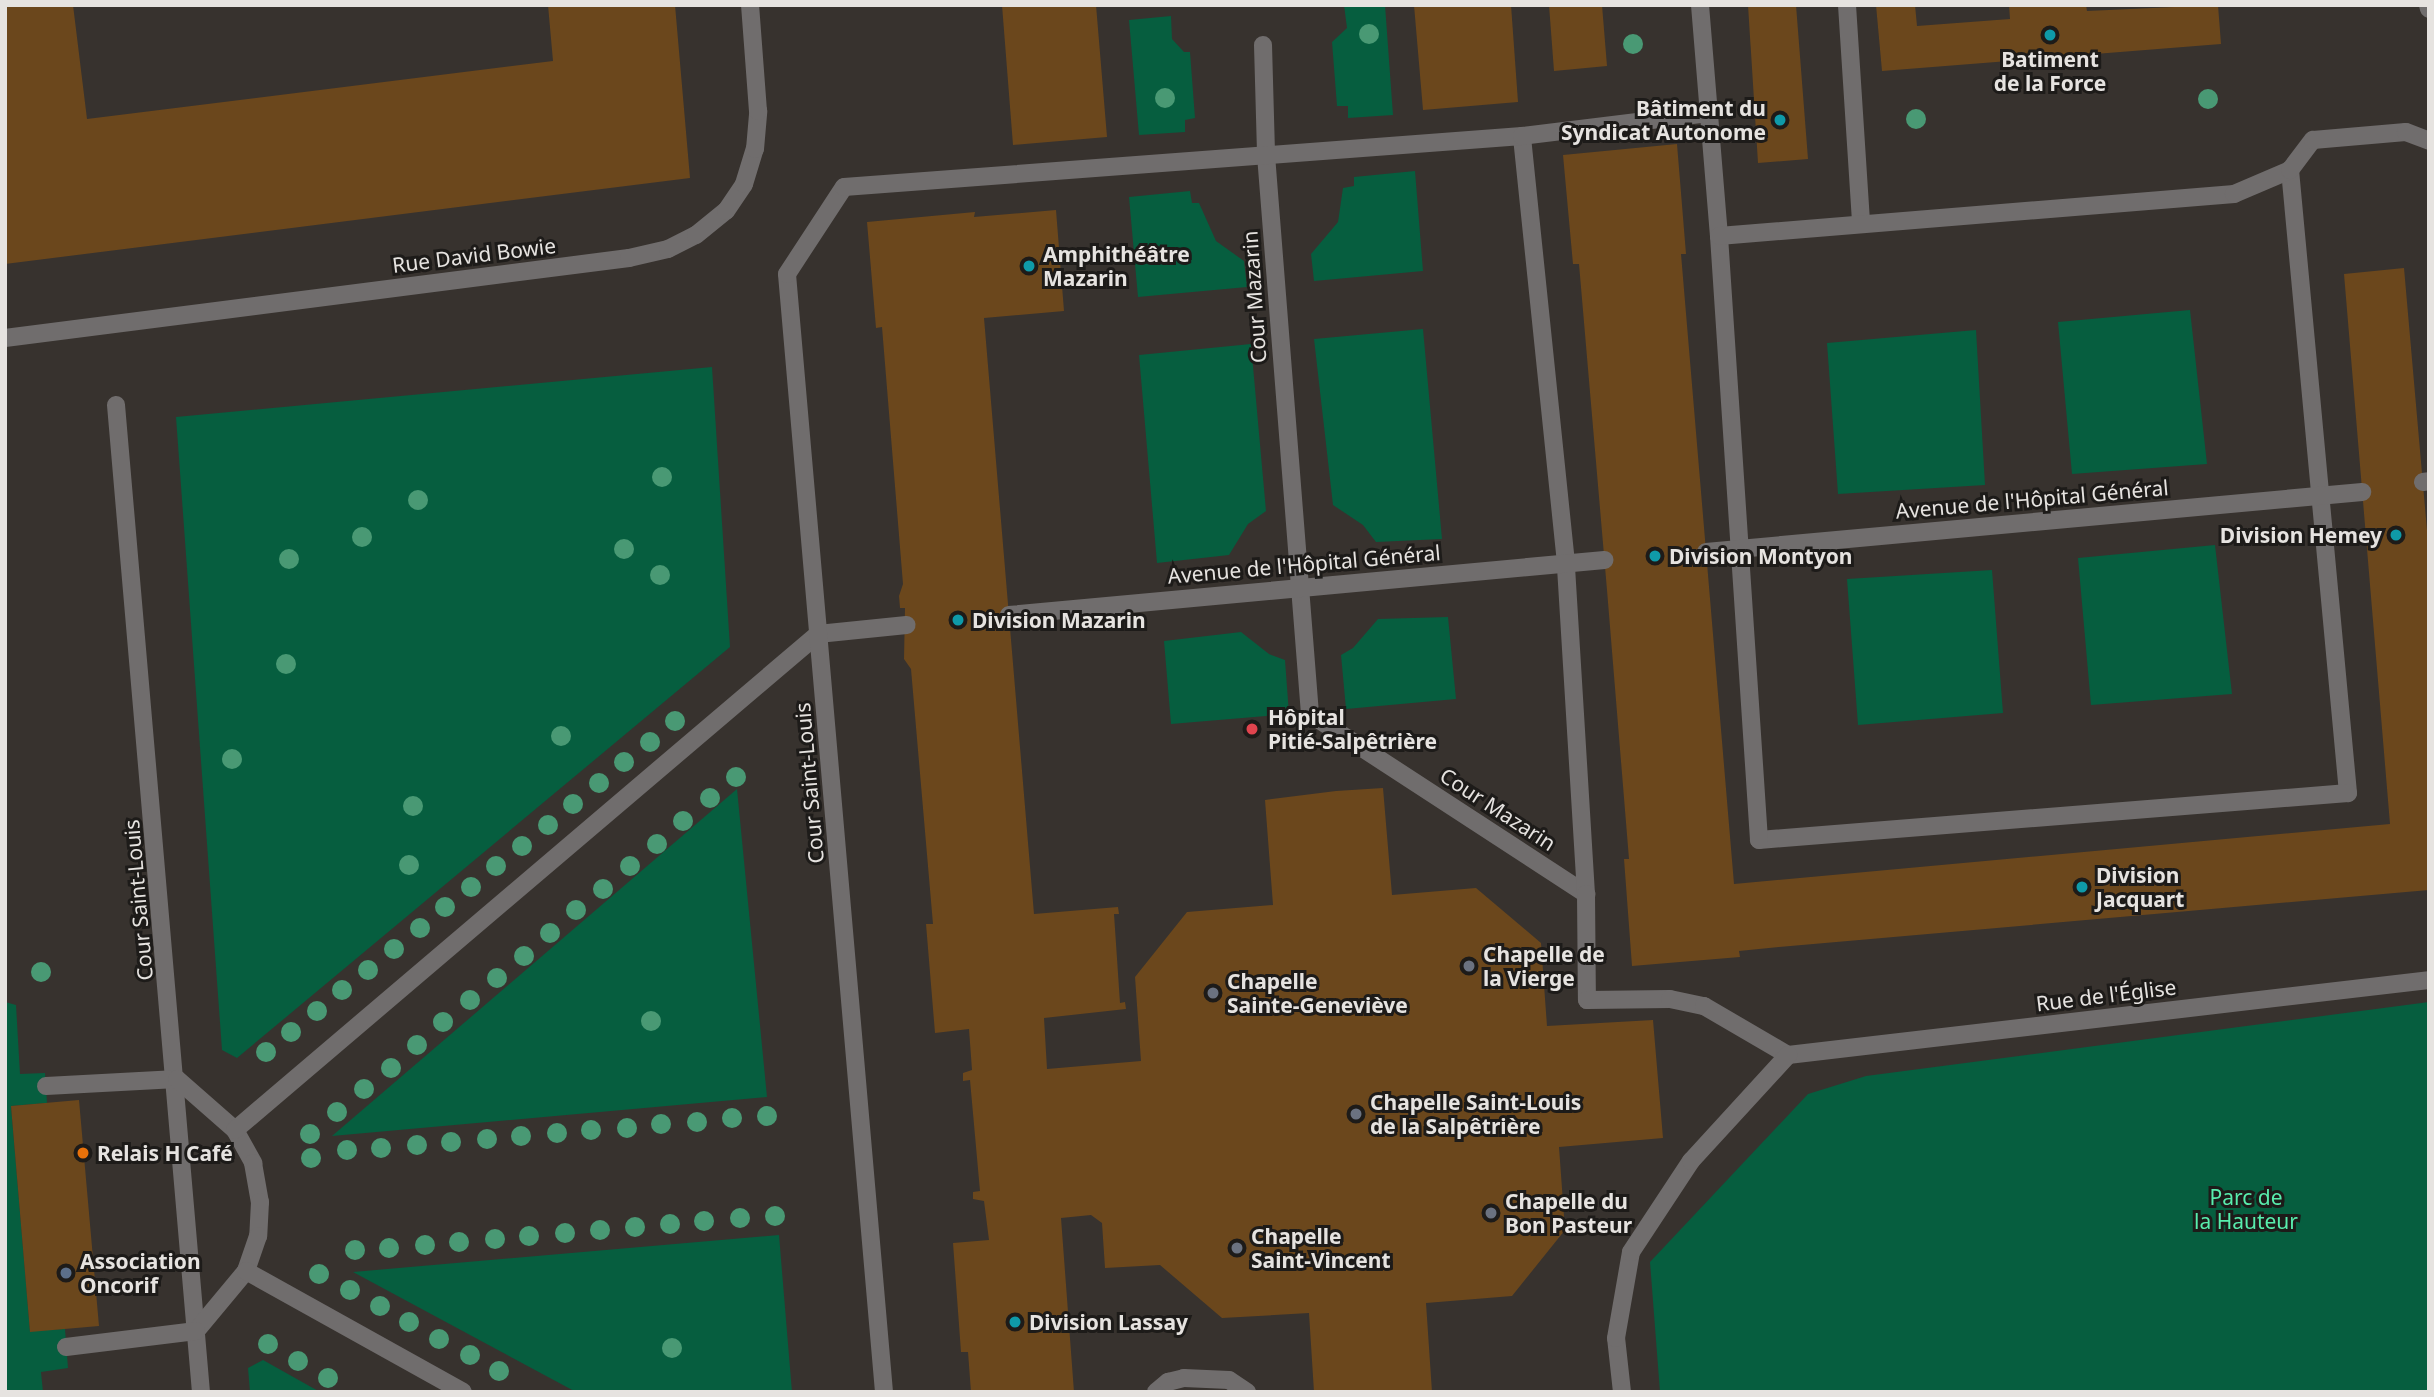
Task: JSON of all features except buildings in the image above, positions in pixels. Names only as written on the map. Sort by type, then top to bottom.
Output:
[{"type":"lane","name":"Rue David Bowie","points":[[5,338],[629,258],[668,249],[696,235],[726,211],[744,184],[755,149],[758,111],[750,5]]},
{"type":"lane","points":[[1700,5],[1719,236],[1736,548],[1759,840],[2348,793],[2290,170]]},
{"type":"lane","points":[[1847,5],[1861,224]]},
{"type":"lane","name":"Cour Mazarin","points":[[1263,45],[1266,155],[1310,714],[1586,894]]},
{"type":"lane","points":[[1266,155],[1522,136],[1709,113]]},
{"type":"lane","points":[[1719,236],[2234,194],[2290,170],[2313,139],[2406,132],[2429,141]]},
{"type":"lane","name":"Cour Mazarin","points":[[1522,136],[1566,563],[1586,894]]},
{"type":"lane","name":"Cour Saint-Louis","points":[[884,1392],[787,274],[844,187],[1266,155]]},
{"type":"lane","name":"Cour Saint-Louis","points":[[116,405],[177,1079],[201,1392]]},
{"type":"lane","name":"Avenue de l'Hôpital Général","points":[[1706,552],[2362,492]]},
{"type":"lane","name":"Avenue de l'Hôpital Général","points":[[1009,615],[1604,560]]},
{"type":"lane","points":[[235,1130],[818,634],[906,625]]},
{"type":"lane","points":[[1586,894],[1587,1000],[1670,999],[1704,1006],[1788,1055],[1691,1161],[1631,1252],[1616,1338],[1622,1392]]},
{"type":"lane","name":"Rue de l'Église","points":[[1788,1055],[2429,980]]},
{"type":"lane","points":[[46,1086],[177,1079],[235,1130],[253,1163],[260,1202],[258,1236],[246,1271],[196,1331],[66,1347]]},
{"type":"lane","points":[[246,1271],[463,1392]]},
{"type":"lane","points":[[1156,1392],[1168,1382],[1184,1378],[1229,1380],[1247,1392]]},
{"type":"green space","points":[[1344,5],[1385,5],[1393,115],[1348,118],[1348,106],[1337,106],[1332,42],[1347,28]]},
{"type":"green space","points":[[1171,16],[1172,39],[1184,52],[1190,52],[1195,118],[1185,120],[1185,132],[1139,135],[1129,20]]},
{"type":"green space","points":[[1415,171],[1423,271],[1314,281],[1311,254],[1338,222],[1343,188],[1354,186],[1354,177]]},
{"type":"green space","points":[[1190,191],[1192,203],[1199,203],[1216,241],[1244,261],[1247,287],[1138,297],[1129,197]]},
{"type":"green space","points":[[2190,310],[2207,464],[2072,474],[2058,322]]},
{"type":"green space","points":[[1423,329],[1442,539],[1376,542],[1363,525],[1333,505],[1314,339]]},
{"type":"green space","points":[[1976,330],[1985,485],[1838,494],[1827,343]]},
{"type":"green space","points":[[1251,344],[1266,511],[1248,524],[1229,555],[1157,563],[1139,355]]},
{"type":"green space","points":[[712,367],[730,647],[237,1058],[222,1050],[176,417]]},
{"type":"green space","points":[[2215,545],[2232,694],[2091,705],[2078,558]]},
{"type":"green space","points":[[1992,570],[2003,713],[1858,725],[1847,579]]},
{"type":"green space","points":[[1448,617],[1456,699],[1346,709],[1341,655],[1353,648],[1378,619]]},
{"type":"green space","points":[[1241,632],[1269,654],[1285,660],[1289,714],[1171,724],[1164,641]]},
{"type":"green space","points":[[737,789],[767,1097],[332,1136]]},
{"type":"green space","points":[[5,1002],[16,1005],[20,1074],[45,1073],[47,1103],[11,1106],[30,1331],[65,1329],[68,1368],[41,1372],[43,1392],[5,1392]]},
{"type":"green space","name":"Parc de la Hauteur","points":[[2429,1002],[2429,1392],[1660,1392],[1650,1262],[1808,1094],[1866,1076]]},
{"type":"green space","points":[[779,1235],[792,1392],[576,1392],[353,1272]]},
{"type":"green space","points":[[263,1360],[320,1392],[250,1392],[248,1368]]},
{"type":"place","name":"Batiment de la Force","points":[[2050,35]]},
{"type":"place","name":"Bâtiment du Syndicat Autonome","points":[[1780,120]]},
{"type":"place","name":"Amphithéâtre Mazarin","points":[[1029,266]]},
{"type":"place","name":"Division Hemey","points":[[2396,535]]},
{"type":"place","name":"Division Montyon","points":[[1655,556]]},
{"type":"place","name":"Division Mazarin","points":[[958,620]]},
{"type":"place","name":"Hôpital Pitié-Salpêtrière","points":[[1252,729]]},
{"type":"place","name":"Division Jacquart","points":[[2082,887]]},
{"type":"place","name":"Chapelle de la Vierge","points":[[1469,966]]},
{"type":"place","name":"Chapelle Sainte-Geneviève","points":[[1213,993]]},
{"type":"place","name":"Chapelle Saint-Louis de la Salpêtrière","points":[[1356,1114]]},
{"type":"place","name":"Relais H Café","points":[[83,1153]]},
{"type":"place","name":"Chapelle du Bon Pasteur","points":[[1491,1213]]},
{"type":"place","name":"Chapelle Saint-Vincent","points":[[1237,1248]]},
{"type":"place","name":"Association Oncorif","points":[[66,1273]]},
{"type":"place","name":"Division Lassay","points":[[1015,1322]]}]
